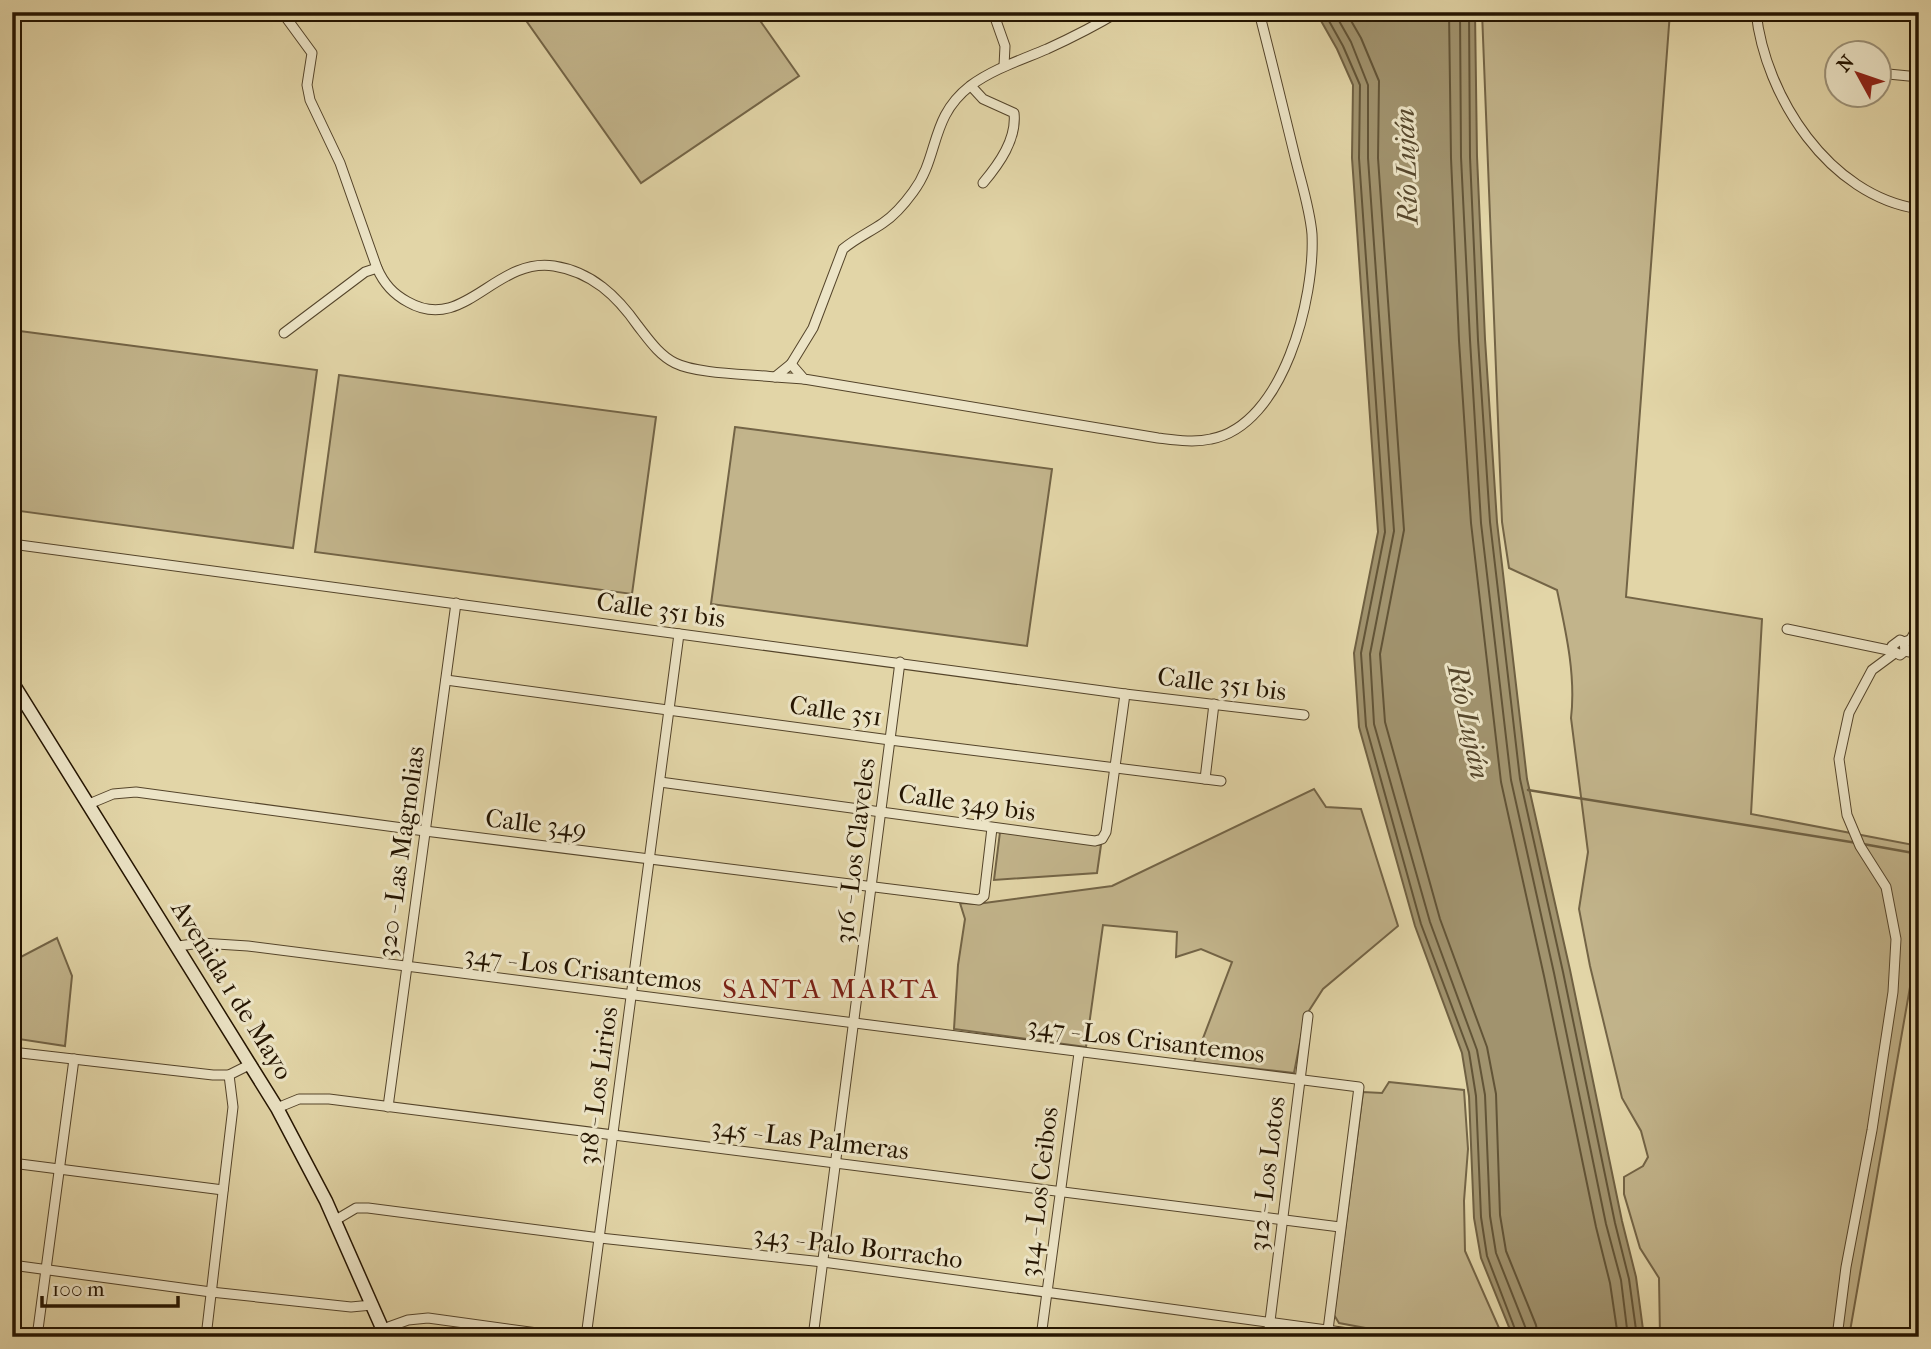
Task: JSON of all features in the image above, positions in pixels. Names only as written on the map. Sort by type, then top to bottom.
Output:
[{"type":"main road","name":"Avenida 1 de Mayo","points":[[12,682],[277,1108],[334,1221],[385,1333]]},
{"type":"street","points":[[282,12],[312,53],[307,85],[310,100],[340,163],[377,268],[384,283],[398,297],[416,307],[434,312],[464,303],[501,277],[518,270],[551,266],[584,275],[607,290],[626,309],[655,348],[675,363],[689,368],[804,379],[1158,438],[1191,441],[1212,439],[1232,431],[1252,417],[1275,387],[1292,354],[1307,293],[1312,233],[1259,12]]},
{"type":"street","points":[[993,12],[1005,46],[1004,66]]},
{"type":"street","points":[[775,377],[790,364],[822,308],[844,249],[883,224],[915,190],[927,167],[939,125],[946,112],[971,86],[1004,66],[1047,49],[1118,12]]},
{"type":"street","points":[[1756,12],[1762,48],[1773,80],[1815,148],[1852,180],[1872,193],[1890,202],[1919,209]]},
{"type":"street","points":[[1892,75],[1919,78]]},
{"type":"street","points":[[971,86],[989,103],[1014,114],[1015,121],[1009,142],[997,166],[983,183]]},
{"type":"street","points":[[284,333],[365,272],[377,268]]},
{"type":"street","points":[[790,364],[804,379]]},
{"type":"street","name":"Calle 351 bis","points":[[12,544],[1125,694],[1304,715]]},
{"type":"street","name":"320 - Las Magnolias","points":[[388,1107],[456,603]]},
{"type":"street","points":[[1787,629],[1900,655],[1919,625]]},
{"type":"street","name":"318 - Los Lirios","points":[[586,1337],[679,634]]},
{"type":"street","points":[[1910,642],[1919,654]]},
{"type":"street","points":[[1837,1337],[1846,1267],[1872,1130],[1893,992],[1895,953],[1886,887],[1859,843],[1847,815],[1839,759],[1849,713],[1872,670],[1894,652]]},
{"type":"street","name":"316 - Los Claveles","points":[[813,1337],[900,662]]},
{"type":"street","name":"Calle 351","points":[[446,680],[890,740],[1221,781]]},
{"type":"street","points":[[1114,768],[1125,694]]},
{"type":"street","points":[[1206,779],[1214,704]]},
{"type":"street","name":"Calle 349 bis","points":[[660,782],[1095,841],[1102,839],[1106,832],[1114,768]]},
{"type":"street","name":"Calle 349","points":[[89,804],[113,794],[136,792],[979,900],[984,896],[992,828]]},
{"type":"street","name":"347 - Los Crisantemos","points":[[178,946],[201,943],[248,946],[1359,1087],[1340,1227]]},
{"type":"street","name":"312 - Los Lotos","points":[[1268,1337],[1308,1016]]},
{"type":"street","points":[[12,1052],[229,1075],[250,1064]]},
{"type":"street","name":"314 - Los Ceibos","points":[[1041,1337],[1079,1052]]},
{"type":"street","points":[[37,1337],[74,1059]]},
{"type":"street","points":[[206,1337],[233,1107],[229,1075]]},
{"type":"street","name":"345 - Las Palmeras","points":[[277,1108],[299,1099],[329,1099],[1340,1227]]},
{"type":"street","points":[[12,1163],[223,1190]]},
{"type":"street","name":"343 - Palo Borracho","points":[[334,1221],[356,1208],[369,1208],[600,1238],[823,1262],[1378,1337]]},
{"type":"street","points":[[1328,1330],[1340,1227]]},
{"type":"street","points":[[12,1265],[211,1292],[351,1307],[372,1305]]},
{"type":"street","points":[[385,1333],[408,1320],[428,1318],[567,1337]]},
{"type":"shaded area","points":[[520,12],[754,12],[799,76],[641,183]]},
{"type":"shaded area","points":[[1482,12],[1670,12],[1626,597],[1762,619],[1751,814],[1919,846],[1919,988],[1910,987],[1849,1337],[1660,1337],[1659,1278],[1640,1248],[1624,1194],[1624,1177],[1643,1166],[1648,1157],[1641,1131],[1622,1098],[1579,909],[1588,852],[1571,718],[1571,670],[1564,622],[1557,590],[1509,568],[1502,522]]},
{"type":"shaded area","points":[[12,330],[317,370],[293,548],[12,510]]},
{"type":"shaded area","points":[[339,375],[656,417],[632,594],[315,552]]},
{"type":"shaded area","points":[[735,427],[1052,469],[1027,646],[711,604]]},
{"type":"shaded area","points":[[1314,789],[1326,807],[1361,809],[1398,926],[1323,989],[1305,1017],[1294,1073],[1194,1062],[1232,962],[1201,949],[1176,957],[1177,932],[1103,925],[1086,1047],[954,1029],[958,965],[965,919],[960,903],[977,904],[1112,886]]},
{"type":"shaded area","points":[[1000,832],[1101,845],[1097,873],[994,880]]},
{"type":"shaded area","points":[[57,938],[72,976],[65,1046],[12,1038],[12,949],[19,958]]},
{"type":"shaded area","points":[[1389,1082],[1464,1090],[1468,1149],[1464,1201],[1465,1251],[1503,1337],[1398,1337],[1398,1334],[1339,1323],[1334,1315],[1363,1092],[1382,1093]]},
{"type":"water","name":"Río Luján","points":[[1316,12],[1475,12],[1477,156],[1497,522],[1527,779],[1636,1277],[1644,1337],[1513,1337],[1481,1258],[1474,1218],[1469,1096],[1462,1053],[1415,926],[1359,727],[1354,653],[1378,532],[1352,158],[1353,85]]},
{"type":"waterway","points":[[1528,790],[1857,843]]},
{"type":"waterway","points":[[1863,844],[1919,854]]},
{"type":"district","name":"SANTA MARTA","points":[[831,988]]}]
